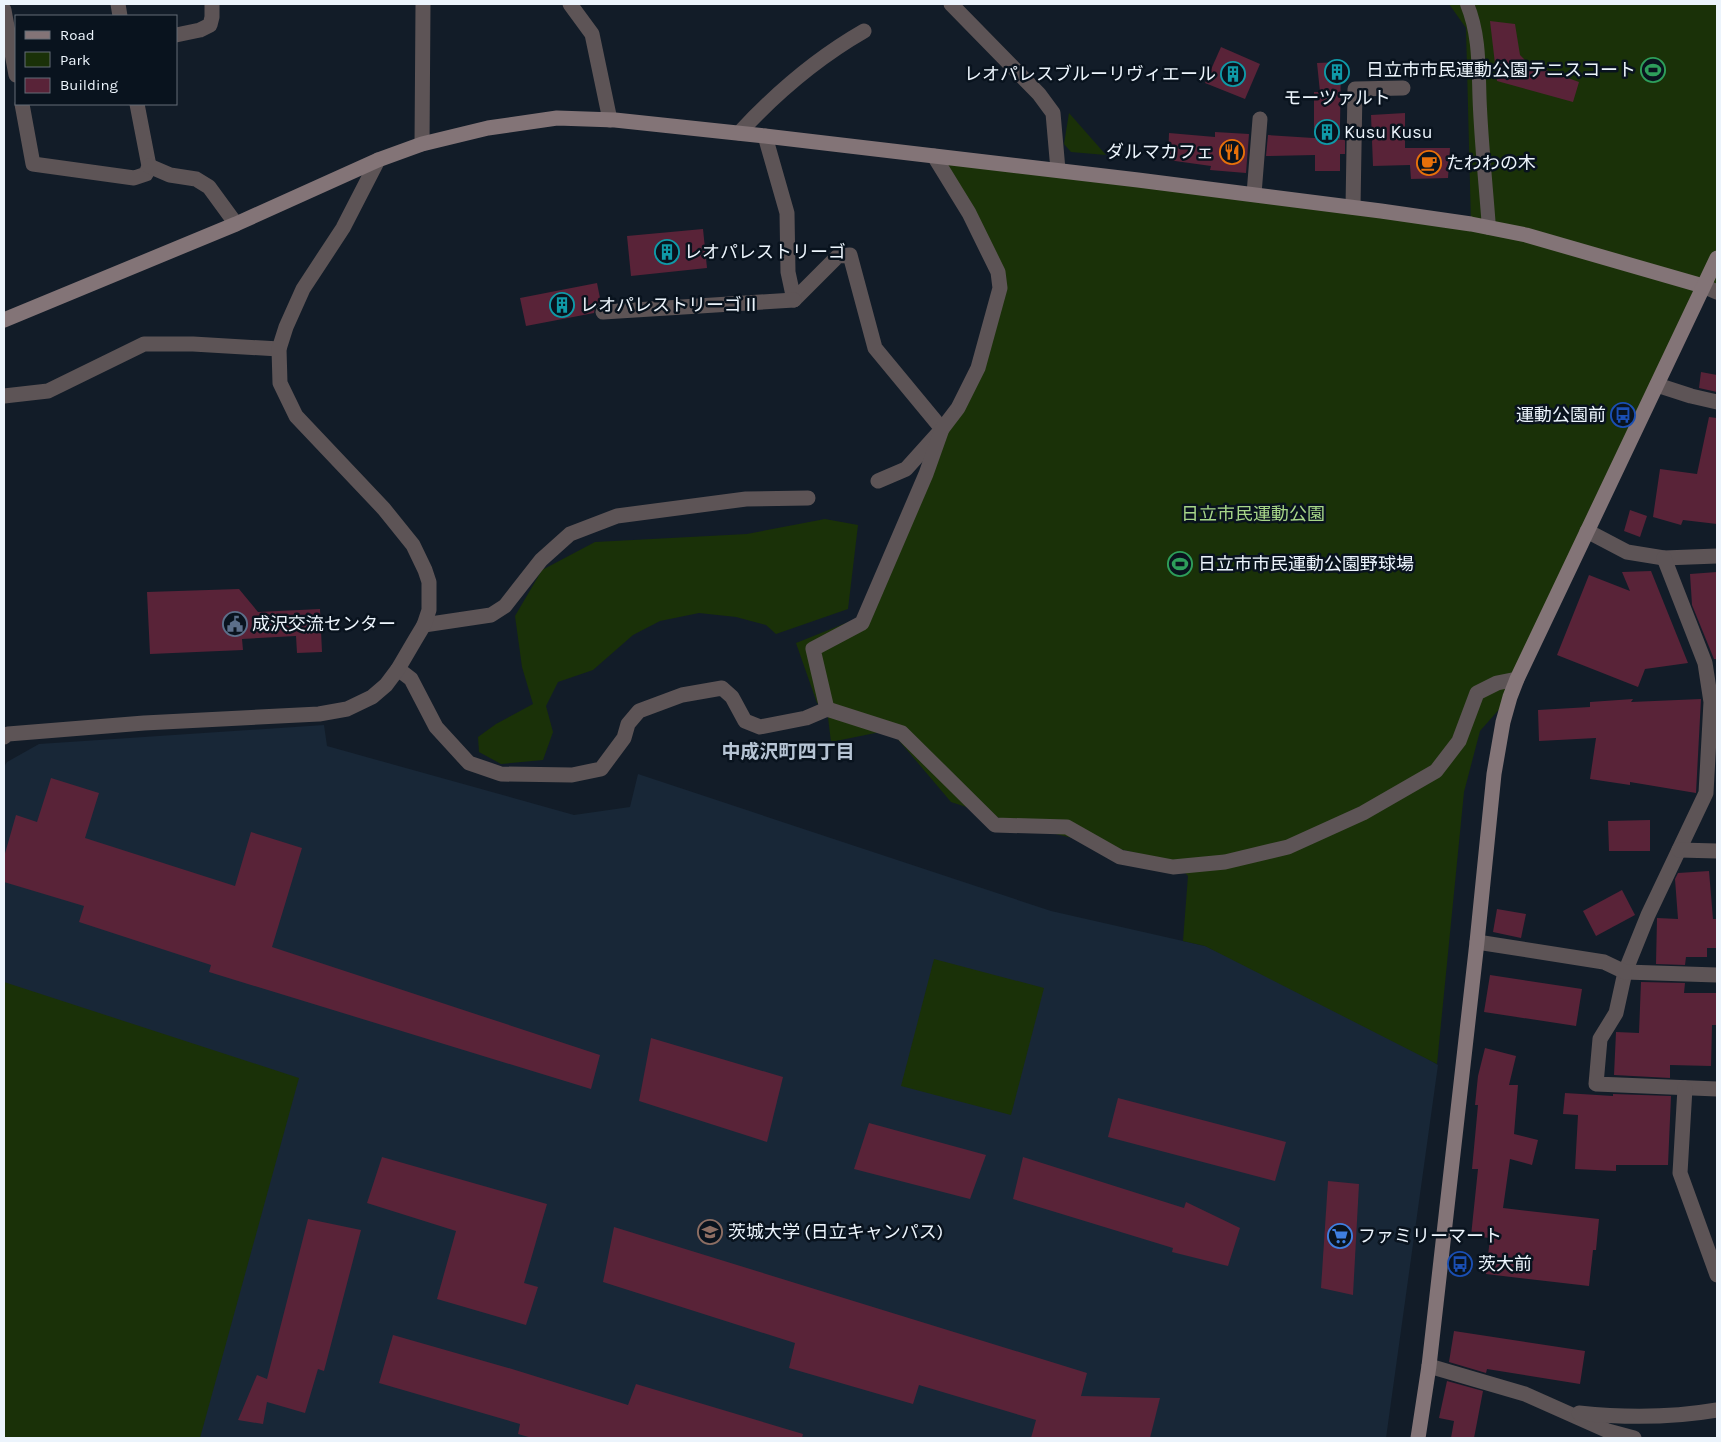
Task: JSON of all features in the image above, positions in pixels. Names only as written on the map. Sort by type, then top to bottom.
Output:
[{"type":"street","points":[[178,35],[200,30],[210,25],[212,4]]},
{"type":"street","points":[[422,144],[424,4]]},
{"type":"street","points":[[570,4],[592,34],[610,120]]},
{"type":"street","points":[[950,4],[1039,94],[1052,113],[1058,170]]},
{"type":"street","points":[[4,10],[13,70]]},
{"type":"street","points":[[739,133],[760,110],[811,65],[836,47],[864,32]]},
{"type":"street","points":[[1354,207],[1355,89],[1403,88]]},
{"type":"street","points":[[22,105],[33,164],[134,178],[146,174],[149,166],[137,105]]},
{"type":"street","points":[[4,320],[236,224],[378,160],[422,144],[488,128],[557,118],[610,120],[766,136],[1354,207],[1489,228],[1560,244],[1710,289]]},
{"type":"street","points":[[1254,194],[1260,119]]},
{"type":"street","points":[[766,136],[787,213],[788,272],[794,300]]},
{"type":"street","points":[[878,481],[906,469],[958,408],[978,368],[1000,288],[998,272],[969,213],[934,156]]},
{"type":"street","points":[[5,735],[144,724],[319,714],[347,708],[372,697],[386,685],[398,669],[424,625],[429,610],[429,582],[425,570],[413,545],[384,509],[296,416],[280,383],[279,349],[286,327],[303,289],[343,228],[378,160]]},
{"type":"street","points":[[149,166],[170,175],[196,179],[209,187],[236,224]]},
{"type":"street","points":[[603,312],[794,300],[838,256],[850,255],[875,348],[942,429]]},
{"type":"street","points":[[1418,1438],[1429,1366],[1498,748],[1510,697],[1657,386],[1710,289],[1717,258]]},
{"type":"street","points":[[4,396],[48,391],[144,344],[193,344],[279,349]]},
{"type":"street","points":[[1657,386],[1717,402]]},
{"type":"street","points":[[827,709],[813,649],[862,623],[926,474],[942,429]]},
{"type":"street","points":[[424,625],[490,615],[505,606],[541,560],[570,534],[617,516],[746,499],[808,498]]},
{"type":"street","points":[[1587,531],[1627,552],[1664,558],[1717,556]]},
{"type":"street","points":[[1664,558],[1705,662],[1711,702],[1706,793],[1648,915],[1625,972],[1616,1013],[1600,1039],[1596,1084],[1717,1089]]},
{"type":"street","points":[[398,669],[411,679],[436,727],[469,763],[501,774],[572,775],[601,769],[624,738],[628,724],[639,712],[682,695],[722,688],[732,697],[745,722],[760,727],[806,718],[827,709],[902,733],[995,825],[1067,827],[1120,857],[1173,867],[1225,862],[1288,847],[1363,813],[1436,771],[1459,741],[1478,693],[1497,683],[1517,679]]},
{"type":"street","points":[[1679,850],[1717,851]]},
{"type":"street","points":[[1477,942],[1604,962],[1625,972],[1717,975]]},
{"type":"street","points":[[1686,1088],[1680,1173],[1717,1275]]},
{"type":"street","points":[[1429,1366],[1525,1394],[1608,1431],[1634,1438]]},
{"type":"street","points":[[1561,1410],[1605,1416],[1652,1418],[1717,1410]]},
{"type":"lane","points":[[1467,4],[1472,15],[1478,47],[1480,110],[1489,228]]},
{"type":"shaded area","name":"茨城大学 (日立キャンパス)","points":[[324,725],[327,746],[574,815],[630,807],[638,774],[1051,911],[1205,946],[1347,1011],[1438,1065],[1386,1438],[4,1438],[4,767],[7,762],[39,744]]},
{"type":"green space","name":"日立市民運動公園","points":[[1449,4],[1717,4],[1717,290],[1704,286],[1510,697],[1480,731],[1464,792],[1437,1064],[1205,946],[1183,941],[1188,876],[1175,862],[1030,828],[951,802],[890,730],[831,742],[827,709],[817,703],[796,643],[856,619],[968,387],[998,272],[940,157],[1471,224],[1466,28]]},
{"type":"green space","points":[[1069,113],[1106,155],[1071,152],[1064,144]]},
{"type":"green space","points":[[825,519],[858,525],[848,609],[776,634],[766,625],[736,617],[699,613],[660,621],[633,635],[593,670],[558,682],[546,706],[553,732],[543,760],[501,764],[479,752],[478,737],[496,724],[533,704],[522,667],[515,616],[542,570],[595,542],[747,534]]},
{"type":"green space","points":[[934,959],[1044,988],[1011,1115],[901,1086]]},
{"type":"green space","points":[[4,982],[299,1078],[200,1438],[4,1438]]},
{"type":"building","points":[[1490,21],[1515,24],[1520,55],[1529,64],[1579,82],[1573,102],[1497,81]]},
{"type":"building","name":"レオパレスブルーリヴィエール","points":[[1221,47],[1260,64],[1245,99],[1205,83]]},
{"type":"building","points":[[1341,62],[1340,139],[1314,128],[1314,92],[1320,92],[1317,63]]},
{"type":"building","points":[[1405,113],[1405,148],[1450,148],[1448,178],[1411,179],[1410,165],[1373,166],[1371,115]]},
{"type":"building","points":[[1215,132],[1249,134],[1246,173],[1210,170],[1211,166],[1168,160],[1169,133],[1215,137]]},
{"type":"building","points":[[1268,135],[1345,140],[1345,154],[1340,154],[1340,171],[1315,171],[1315,155],[1266,156]]},
{"type":"building","name":"レオパレストリーゴ","points":[[703,229],[707,268],[631,276],[627,236]]},
{"type":"building","name":"レオパレストリーゴⅡ","points":[[597,283],[601,303],[595,307],[594,313],[526,326],[520,298]]},
{"type":"building","points":[[1701,372],[1717,375],[1717,392],[1699,388]]},
{"type":"building","points":[[1709,417],[1717,418],[1717,524],[1683,520],[1681,525],[1653,517],[1660,469],[1697,474]]},
{"type":"building","points":[[1630,510],[1647,516],[1640,537],[1624,531]]},
{"type":"building","points":[[1651,571],[1688,663],[1645,669],[1638,687],[1557,655],[1589,575],[1630,591],[1622,572]]},
{"type":"building","points":[[1717,572],[1717,659],[1714,659],[1692,605],[1690,574]]},
{"type":"building","name":"成沢交流センター","points":[[239,589],[258,612],[320,609],[322,652],[297,653],[296,636],[242,639],[243,650],[150,654],[147,592]]},
{"type":"building","points":[[1633,699],[1631,702],[1701,699],[1696,793],[1630,782],[1630,785],[1590,779],[1596,738],[1539,741],[1538,710],[1590,707],[1590,702]]},
{"type":"building","points":[[51,778],[99,793],[85,838],[235,886],[251,832],[302,848],[272,947],[600,1055],[591,1089],[209,972],[211,965],[79,922],[84,906],[4,882],[4,857],[16,815],[37,822]]},
{"type":"building","points":[[1650,820],[1650,851],[1609,851],[1608,821]]},
{"type":"building","points":[[1709,871],[1713,919],[1717,919],[1717,948],[1707,948],[1707,957],[1686,957],[1685,965],[1656,964],[1657,918],[1678,919],[1675,879],[1678,873]]},
{"type":"building","points":[[1622,890],[1635,915],[1596,936],[1583,911]]},
{"type":"building","points":[[1497,909],[1526,914],[1521,938],[1493,932]]},
{"type":"building","points":[[1490,975],[1582,989],[1576,1026],[1484,1012]]},
{"type":"building","points":[[1641,982],[1685,983],[1684,993],[1717,993],[1717,1025],[1712,1025],[1711,1066],[1670,1065],[1670,1078],[1614,1075],[1616,1032],[1639,1033]]},
{"type":"building","points":[[651,1038],[783,1077],[767,1142],[639,1101]]},
{"type":"building","points":[[1485,1048],[1516,1056],[1509,1085],[1518,1085],[1514,1134],[1538,1140],[1532,1165],[1510,1159],[1503,1208],[1599,1219],[1596,1250],[1593,1250],[1589,1286],[1486,1274],[1490,1238],[1471,1236],[1478,1169],[1472,1169],[1478,1105],[1475,1105],[1478,1076]]},
{"type":"building","points":[[1565,1093],[1613,1096],[1613,1094],[1671,1096],[1668,1165],[1616,1165],[1616,1171],[1575,1169],[1578,1115],[1563,1114]]},
{"type":"building","points":[[1118,1098],[1286,1142],[1275,1181],[1108,1137]]},
{"type":"building","points":[[869,1123],[986,1155],[970,1199],[854,1169]]},
{"type":"building","points":[[382,1157],[547,1204],[524,1283],[538,1287],[526,1325],[437,1299],[456,1231],[367,1203]]},
{"type":"building","points":[[1023,1157],[1184,1208],[1186,1202],[1240,1228],[1228,1266],[1172,1252],[1173,1248],[1013,1199]]},
{"type":"building","name":"ファミリーマート","points":[[1328,1181],[1359,1184],[1353,1295],[1321,1288]]},
{"type":"building","points":[[308,1219],[361,1230],[324,1371],[318,1369],[305,1413],[267,1402],[263,1424],[238,1420],[257,1375],[267,1379]]},
{"type":"building","points":[[614,1227],[1087,1373],[1081,1396],[1160,1398],[1150,1438],[1031,1438],[1036,1420],[919,1385],[913,1404],[789,1368],[795,1343],[603,1282]]},
{"type":"building","points":[[1454,1331],[1585,1351],[1580,1384],[1487,1369],[1486,1373],[1449,1362]]},
{"type":"building","points":[[393,1335],[628,1405],[636,1384],[803,1434],[802,1438],[532,1438],[518,1434],[520,1424],[379,1383]]},
{"type":"building","points":[[1447,1381],[1483,1391],[1474,1438],[1451,1438],[1454,1421],[1439,1418]]},
{"type":"place","name":"日立市市民運動公園テニスコート","points":[[1653,70]]},
{"type":"place","name":"モーツァルト","points":[[1337,72]]},
{"type":"place","name":"レオパレスブルーリヴィエール","points":[[1233,74]]},
{"type":"place","name":"Kusu Kusu","points":[[1327,132]]},
{"type":"place","name":"ダルマカフェ","points":[[1232,152]]},
{"type":"place","name":"たわわの木","points":[[1429,163]]},
{"type":"place","name":"レオパレストリーゴ","points":[[667,252]]},
{"type":"place","name":"レオパレストリーゴⅡ","points":[[562,305]]},
{"type":"place","name":"運動公園前","points":[[1623,415]]},
{"type":"place","name":"日立市市民運動公園野球場","points":[[1180,564]]},
{"type":"place","name":"成沢交流センター","points":[[235,624]]},
{"type":"place","name":"茨城大学 (日立キャンパス)","points":[[710,1232]]},
{"type":"place","name":"ファミリーマート","points":[[1340,1236]]},
{"type":"place","name":"茨大前","points":[[1460,1264]]},
{"type":"district","name":"中成沢町四丁目","points":[[788,751]]}]
